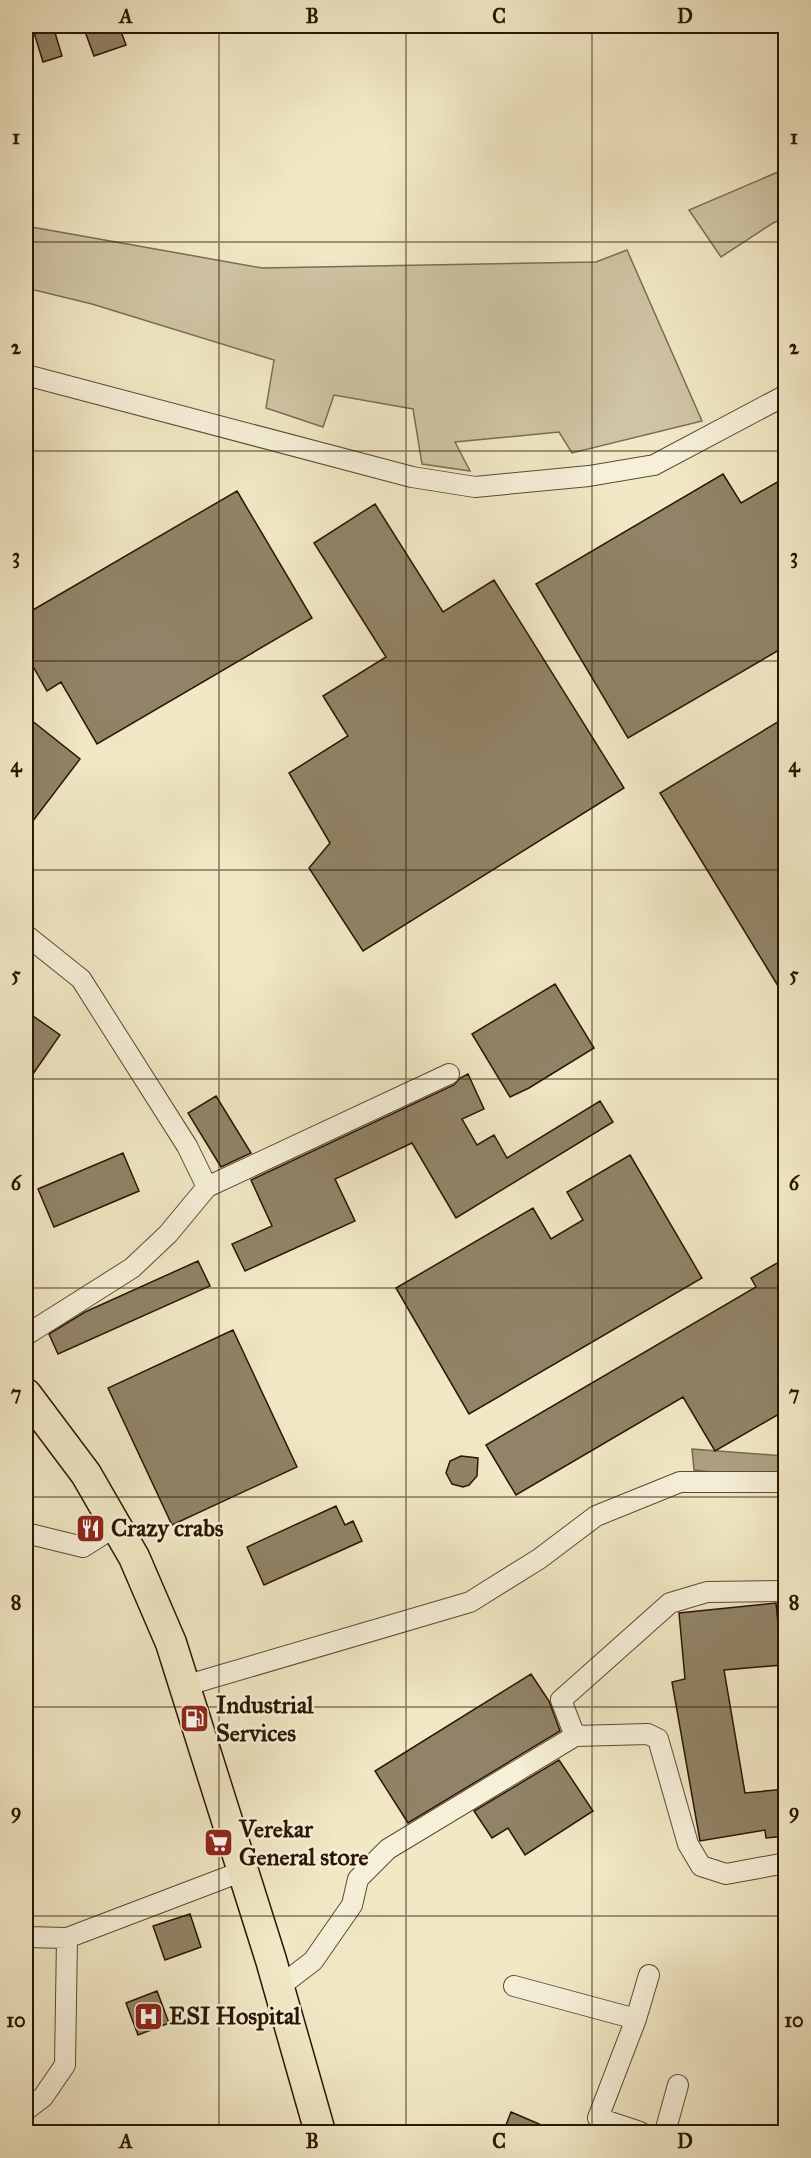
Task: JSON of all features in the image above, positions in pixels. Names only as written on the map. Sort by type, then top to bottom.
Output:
[{"type":"main road","points":[[26,1394],[86,1474],[134,1557],[171,1643],[279,1987],[321,2133]]},
{"type":"street","points":[[26,375],[412,477],[475,487],[589,476],[654,465],[786,395]]},
{"type":"street","points":[[26,935],[81,979],[188,1146],[207,1187]]},
{"type":"street","points":[[26,1335],[132,1268],[168,1234],[207,1187],[449,1074]]},
{"type":"street","points":[[184,1686],[470,1602],[539,1558],[596,1516],[680,1482],[786,1482]]},
{"type":"street","points":[[26,1533],[83,1546],[116,1526]]},
{"type":"street","points":[[575,1736],[561,1700],[670,1603],[707,1592],[786,1591]]},
{"type":"street","points":[[279,1987],[313,1960],[351,1905],[358,1880],[388,1849],[575,1736],[648,1734],[658,1739],[688,1844],[701,1866],[726,1874],[786,1863]]},
{"type":"street","points":[[26,1937],[67,1938],[243,1870]]},
{"type":"street","points":[[26,2110],[43,2097],[64,2065],[67,1938]]},
{"type":"street","points":[[640,2133],[598,2118],[636,2019],[649,1975]]},
{"type":"street","points":[[514,1986],[636,2019]]},
{"type":"street","points":[[665,2133],[678,2085]]},
{"type":"shaded area","points":[[785,169],[785,218],[773,223],[721,257],[689,210]]},
{"type":"shaded area","points":[[26,226],[262,268],[596,262],[627,250],[702,421],[572,453],[559,432],[455,442],[470,471],[422,464],[413,409],[334,395],[323,427],[266,408],[274,360],[92,304],[26,288]]},
{"type":"shaded area","points":[[692,1449],[785,1456],[785,1480],[694,1470]]},
{"type":"building","points":[[32,26],[53,26],[62,56],[43,62]]},
{"type":"building","points":[[83,26],[119,26],[126,45],[94,56]]},
{"type":"building","points":[[723,474],[741,503],[786,477],[786,646],[628,738],[536,584]]},
{"type":"building","points":[[237,491],[312,618],[97,744],[61,682],[47,691],[26,654],[26,614]]},
{"type":"building","points":[[375,504],[443,612],[494,580],[624,788],[363,951],[309,868],[330,843],[289,773],[348,736],[323,696],[386,657],[314,543]]},
{"type":"building","points":[[26,716],[80,759],[26,830]]},
{"type":"building","points":[[786,717],[786,999],[660,793]]},
{"type":"building","points":[[555,984],[594,1048],[510,1097],[472,1034]]},
{"type":"building","points":[[26,1011],[60,1035],[26,1084]]},
{"type":"building","points":[[468,1074],[484,1109],[462,1119],[477,1145],[494,1135],[507,1158],[600,1101],[613,1122],[456,1218],[412,1143],[335,1179],[355,1221],[245,1271],[232,1244],[272,1226],[251,1180],[454,1085]]},
{"type":"building","points":[[216,1096],[251,1153],[221,1167],[188,1113]]},
{"type":"building","points":[[123,1153],[139,1191],[54,1227],[38,1189]]},
{"type":"building","points":[[630,1155],[702,1278],[469,1414],[396,1288],[533,1208],[551,1239],[583,1220],[567,1192]]},
{"type":"building","points":[[786,1258],[786,1410],[715,1451],[683,1397],[516,1495],[486,1445],[756,1287],[751,1278]]},
{"type":"building","points":[[198,1261],[210,1286],[58,1354],[49,1334],[85,1312]]},
{"type":"building","points":[[233,1330],[297,1467],[172,1525],[108,1388]]},
{"type":"building","points":[[461,1456],[478,1458],[477,1476],[469,1485],[463,1487],[452,1484],[446,1473],[450,1461]]},
{"type":"building","points":[[336,1506],[345,1525],[353,1521],[362,1541],[264,1585],[247,1547]]},
{"type":"building","points":[[776,1603],[782,1665],[724,1670],[745,1793],[786,1789],[786,1836],[766,1838],[765,1830],[700,1841],[672,1682],[685,1679],[679,1613]]},
{"type":"building","points":[[531,1674],[549,1701],[560,1731],[408,1823],[375,1771]]},
{"type":"building","points":[[559,1760],[593,1811],[525,1855],[508,1828],[492,1838],[474,1811]]},
{"type":"building","points":[[190,1914],[201,1947],[165,1960],[153,1926]]},
{"type":"building","points":[[157,1991],[169,2023],[138,2035],[126,2003]]},
{"type":"building","points":[[511,2112],[558,2132],[558,2133],[503,2133]]},
{"type":"place","name":"Crazy crabs","points":[[90,1528]]},
{"type":"place","name":"Industrial Services","points":[[195,1719]]},
{"type":"place","name":"Verekar General store","points":[[218,1843]]},
{"type":"place","name":"ESI Hospital","points":[[148,2016]]}]
